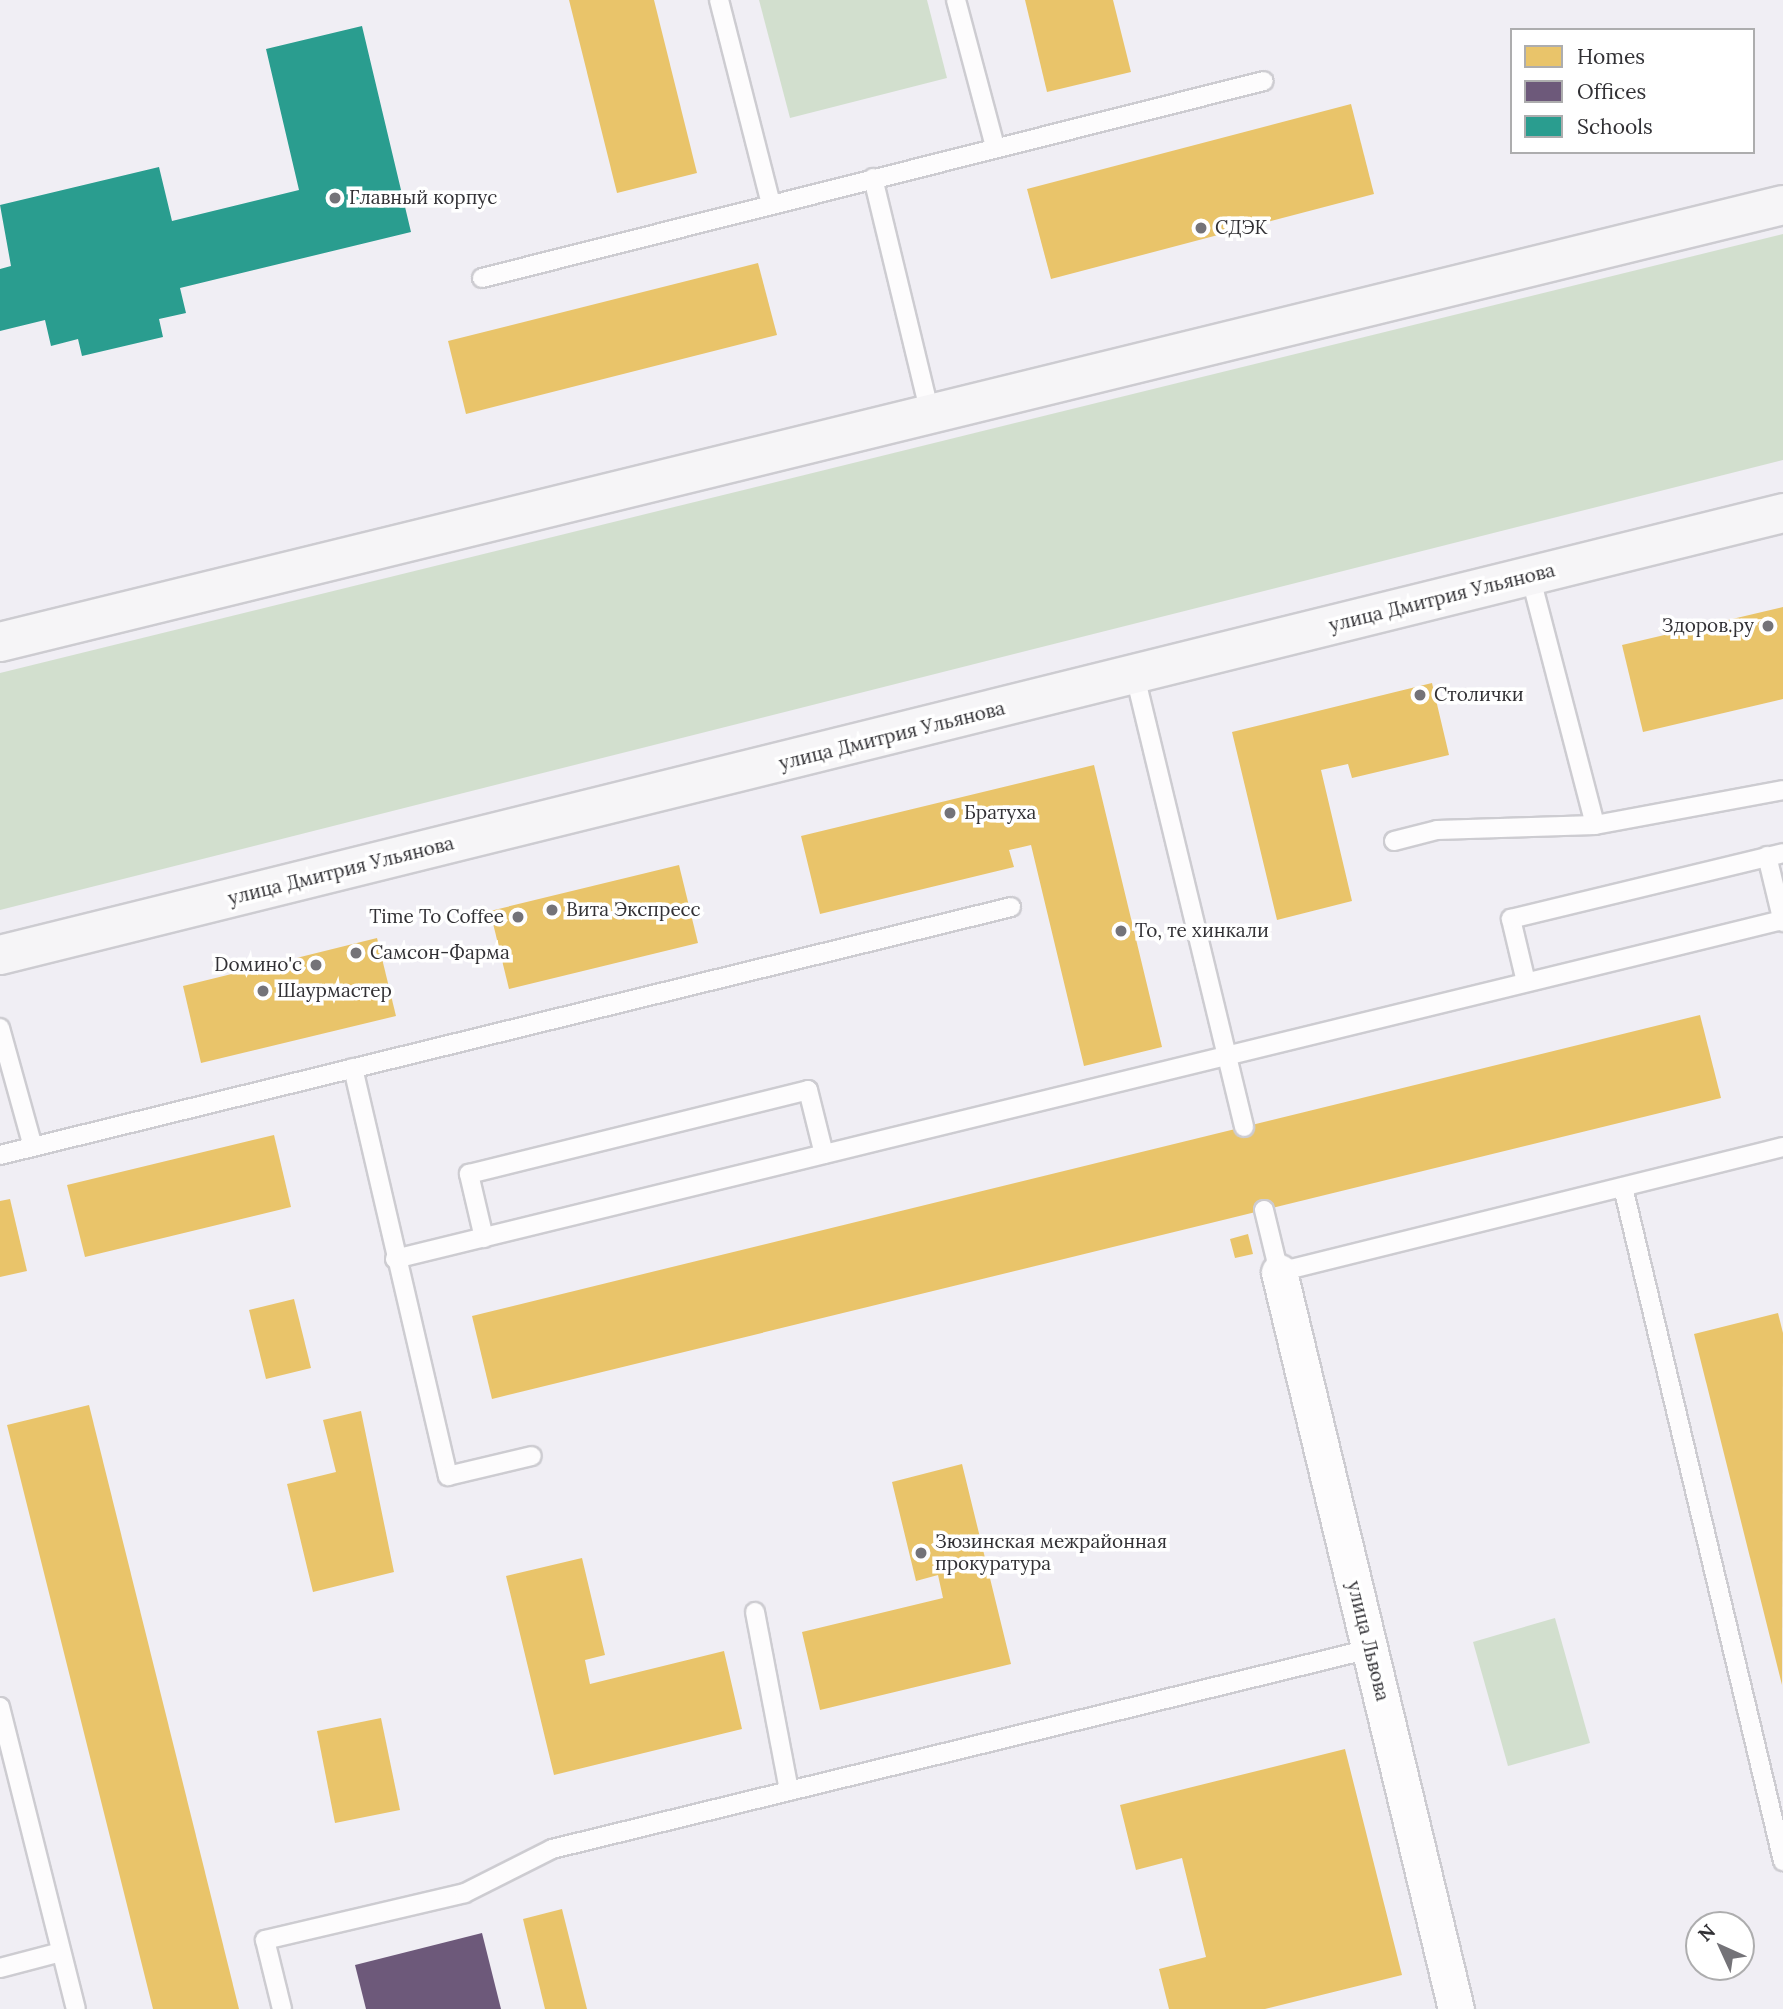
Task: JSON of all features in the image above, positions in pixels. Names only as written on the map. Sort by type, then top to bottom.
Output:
[{"type":"main road","points":[[0,642],[930,413],[1773,212]]},
{"type":"main road","name":"улица Дмитрия Ульянова","points":[[0,955],[1135,676],[1783,513]]},
{"type":"street","name":"улица Львова","points":[[1279,1272],[1456,2009]]},
{"type":"lane","points":[[719,0],[771,204]]},
{"type":"lane","points":[[956,0],[995,148]]},
{"type":"lane","points":[[482,278],[1264,80]]},
{"type":"lane","points":[[873,178],[930,413]]},
{"type":"lane","points":[[1530,575],[1595,825]]},
{"type":"lane","points":[[1135,676],[1244,1127]]},
{"type":"lane","points":[[1394,841],[1437,830],[1595,825],[1783,790]]},
{"type":"lane","points":[[395,1259],[1783,921],[1775,855],[1511,919],[1526,982]]},
{"type":"lane","points":[[0,1155],[1011,907]]},
{"type":"lane","points":[[0,1027],[33,1147]]},
{"type":"lane","points":[[353,1068],[395,1259],[448,1476],[532,1456]]},
{"type":"lane","points":[[484,1238],[468,1174],[577,1147],[808,1090],[824,1154]]},
{"type":"lane","points":[[1264,1210],[1279,1272],[1782,1150]]},
{"type":"lane","points":[[1623,1187],[1783,1861]]},
{"type":"lane","points":[[755,1612],[789,1791]]},
{"type":"lane","points":[[282,2009],[264,1940],[465,1893],[552,1849],[1370,1648]]},
{"type":"lane","points":[[0,1707],[76,2009]]},
{"type":"lane","points":[[0,1968],[61,1952]]},
{"type":"green space","points":[[759,0],[927,0],[947,78],[790,118]]},
{"type":"green space","points":[[1783,234],[1783,460],[0,910],[0,673]]},
{"type":"green space","points":[[1555,1618],[1590,1743],[1508,1766],[1473,1642]]},
{"type":"building: Homes","points":[[569,0],[654,0],[697,173],[617,193]]},
{"type":"building: Homes","points":[[1025,0],[1113,0],[1131,72],[1047,92]]},
{"type":"building: Homes","points":[[1351,104],[1374,194],[1051,279],[1027,189]]},
{"type":"building: Homes","points":[[758,263],[777,335],[466,414],[448,341]]},
{"type":"building: Homes","points":[[1783,607],[1783,699],[1643,732],[1622,645]]},
{"type":"building: Homes","points":[[1432,683],[1449,755],[1352,778],[1348,764],[1321,770],[1352,901],[1277,920],[1232,732]]},
{"type":"building: Homes","points":[[1094,765],[1162,1047],[1084,1066],[1031,845],[1009,850],[1014,867],[820,914],[801,836]]},
{"type":"building: Homes","points":[[679,865],[698,943],[509,989],[490,911]]},
{"type":"building: Homes","points":[[377,938],[396,1016],[201,1063],[183,986]]},
{"type":"building: Homes","points":[[1700,1015],[1721,1098],[492,1399],[472,1316]]},
{"type":"building: Homes","points":[[274,1135],[291,1207],[85,1257],[67,1185]]},
{"type":"building: Homes","points":[[10,1199],[27,1271],[0,1277],[0,1201]]},
{"type":"building: Homes","points":[[1248,1234],[1253,1254],[1235,1258],[1230,1239]]},
{"type":"building: Homes","points":[[294,1299],[311,1368],[266,1379],[249,1310]]},
{"type":"building: Homes","points":[[1778,1313],[1783,1333],[1782,1685],[1694,1334]]},
{"type":"building: Homes","points":[[89,1405],[239,2009],[153,2009],[7,1425]]},
{"type":"building: Homes","points":[[361,1411],[394,1572],[313,1592],[287,1484],[336,1472],[323,1420]]},
{"type":"building: Homes","points":[[962,1464],[1011,1664],[820,1710],[802,1632],[943,1598],[938,1575],[916,1581],[892,1482]]},
{"type":"building: Homes","points":[[582,1558],[605,1655],[585,1660],[590,1684],[724,1651],[742,1729],[554,1775],[506,1576]]},
{"type":"building: Homes","points":[[381,1718],[400,1810],[335,1823],[317,1731]]},
{"type":"building: Homes","points":[[1345,1749],[1402,1975],[1265,2009],[1169,2009],[1159,1969],[1206,1957],[1182,1858],[1136,1870],[1120,1805]]},
{"type":"building: Homes","points":[[562,1909],[587,2009],[545,2009],[523,1919]]},
{"type":"building: Offices","points":[[482,1933],[501,2009],[366,2009],[355,1965]]},
{"type":"building: Schools","name":"Главный корпус","points":[[362,26],[411,232],[180,288],[186,313],[159,319],[163,337],[82,356],[78,339],[51,346],[45,320],[0,331],[0,269],[11,266],[0,205],[159,167],[172,221],[299,190],[266,49]]},
{"type":"place","name":"Главный корпус","points":[[335,198]]},
{"type":"place","name":"СДЭК","points":[[1201,228]]},
{"type":"place","name":"Здоров.ру","points":[[1768,626]]},
{"type":"place","name":"Столички","points":[[1420,695]]},
{"type":"place","name":"Братуха","points":[[950,813]]},
{"type":"place","name":"Вита Экспресс","points":[[552,910]]},
{"type":"place","name":"Time To Coffee","points":[[518,917]]},
{"type":"place","name":"То, те хинкали","points":[[1121,931]]},
{"type":"place","name":"Самсон-Фарма","points":[[356,953]]},
{"type":"place","name":"Dомино'с","points":[[316,965]]},
{"type":"place","name":"Шаурмастер","points":[[263,991]]},
{"type":"place","name":"Зюзинская межрайонная прокуратура","points":[[921,1553]]}]
